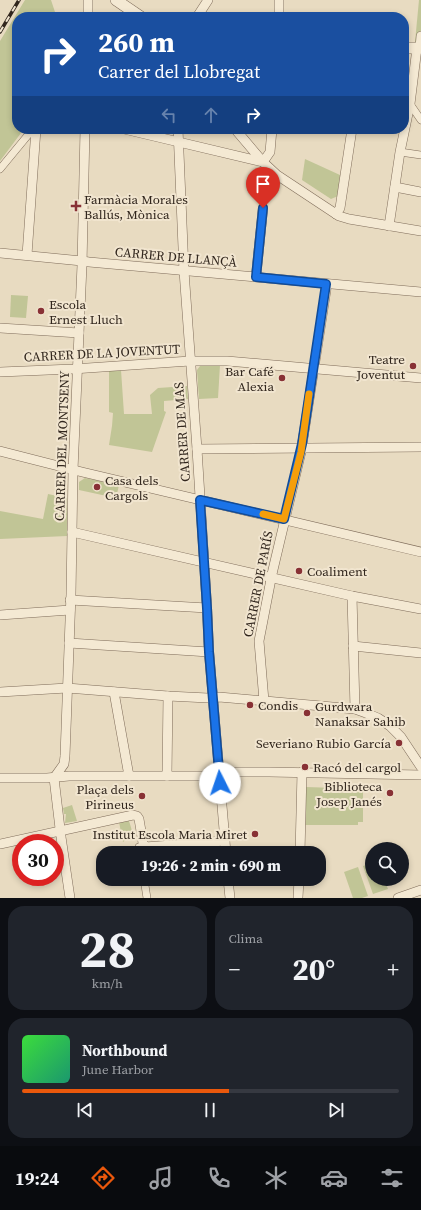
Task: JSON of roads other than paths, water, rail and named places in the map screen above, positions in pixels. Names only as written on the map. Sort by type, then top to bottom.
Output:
[{"type":"street","points":[[88,0],[88,12]]},
{"type":"street","points":[[116,0],[134,12]]},
{"type":"street","points":[[200,12],[208,0]]},
{"type":"street","points":[[279,0],[279,12]]},
{"type":"street","points":[[409,109],[421,36]]},
{"type":"street","points":[[410,104],[421,120]]},
{"type":"street","points":[[0,169],[28,134]]},
{"type":"street","points":[[27,255],[36,134]]},
{"type":"street","name":"CARRER DEL MONTSENY","points":[[70,776],[64,764],[69,643],[73,470],[82,261],[85,134]]},
{"type":"street","points":[[145,134],[263,162]]},
{"type":"street","name":"CARRER DE MAS","points":[[178,134],[184,271],[197,449],[209,652],[225,846]]},
{"type":"street","points":[[239,134],[263,162],[277,175],[343,218],[421,231]]},
{"type":"street","points":[[263,162],[270,152],[272,134]]},
{"type":"street","points":[[336,214],[340,208],[351,134]]},
{"type":"street","points":[[389,226],[404,134]]},
{"type":"street","points":[[400,152],[421,155]]},
{"type":"street","points":[[395,187],[421,192]]},
{"type":"street","points":[[256,277],[263,208]]},
{"type":"street","name":"CARRER DE LLANÇÀ","points":[[0,253],[421,292]]},
{"type":"street","name":"CARRER DE PARÍS","points":[[264,701],[258,641],[271,577],[301,448],[326,284]]},
{"type":"street","points":[[0,328],[79,333]]},
{"type":"street","name":"CARRER DE LA JOVENTUT","points":[[0,372],[190,361],[227,361],[421,378]]},
{"type":"street","points":[[197,449],[421,447]]},
{"type":"street","points":[[0,451],[73,470],[421,552]]},
{"type":"street","points":[[72,532],[352,596],[421,609]]},
{"type":"street","points":[[352,596],[355,710]]},
{"type":"street","points":[[70,600],[207,608]]},
{"type":"street","points":[[0,615],[70,610]]},
{"type":"street","points":[[69,643],[209,652]]},
{"type":"street","points":[[353,646],[421,653]]},
{"type":"street","points":[[0,692],[67,688],[168,696],[219,697],[355,710],[378,718],[390,726],[401,737],[421,767]]},
{"type":"street","points":[[114,692],[129,776]]},
{"type":"street","points":[[167,776],[168,696]]},
{"type":"street","points":[[64,764],[54,778],[70,898]]},
{"type":"street","points":[[0,778],[54,778],[70,776],[211,776],[230,772],[421,774]]},
{"type":"street","points":[[300,846],[302,772]]},
{"type":"street","points":[[0,844],[136,815],[139,819],[143,846]]},
{"type":"street","points":[[184,846],[225,842]]},
{"type":"street","points":[[145,886],[147,898]]},
{"type":"street","points":[[229,886],[230,898]]},
{"type":"street","points":[[298,898],[299,886]]},
{"type":"street","points":[[398,898],[421,890]]},
{"type":"street","points":[[418,898],[421,894]]},
{"type":"railway","points":[[0,32],[19,0]]},
{"type":"place","name":"Farmàcia Morales Ballús, Mònica","points":[[76,206]]},
{"type":"place","name":"Escola Ernest Lluch","points":[[41,311]]},
{"type":"place","name":"Teatre Joventut","points":[[413,366]]},
{"type":"place","name":"Bar Café Alexia","points":[[282,378]]},
{"type":"place","name":"Casa dels Cargols","points":[[97,487]]},
{"type":"place","name":"Coaliment","points":[[299,571]]},
{"type":"place","name":"Condis","points":[[250,705]]},
{"type":"place","name":"Gurdwara Nanaksar Sahib","points":[[307,713]]},
{"type":"place","name":"Severiano Rubio García","points":[[399,743]]},
{"type":"place","name":"Racó del cargol","points":[[305,767]]},
{"type":"place","name":"Biblioteca Josep Janés","points":[[390,793]]},
{"type":"place","name":"Plaça dels Pirineus","points":[[142,796]]},
{"type":"place","name":"Institut Escola Maria Miret","points":[[255,834]]}]
